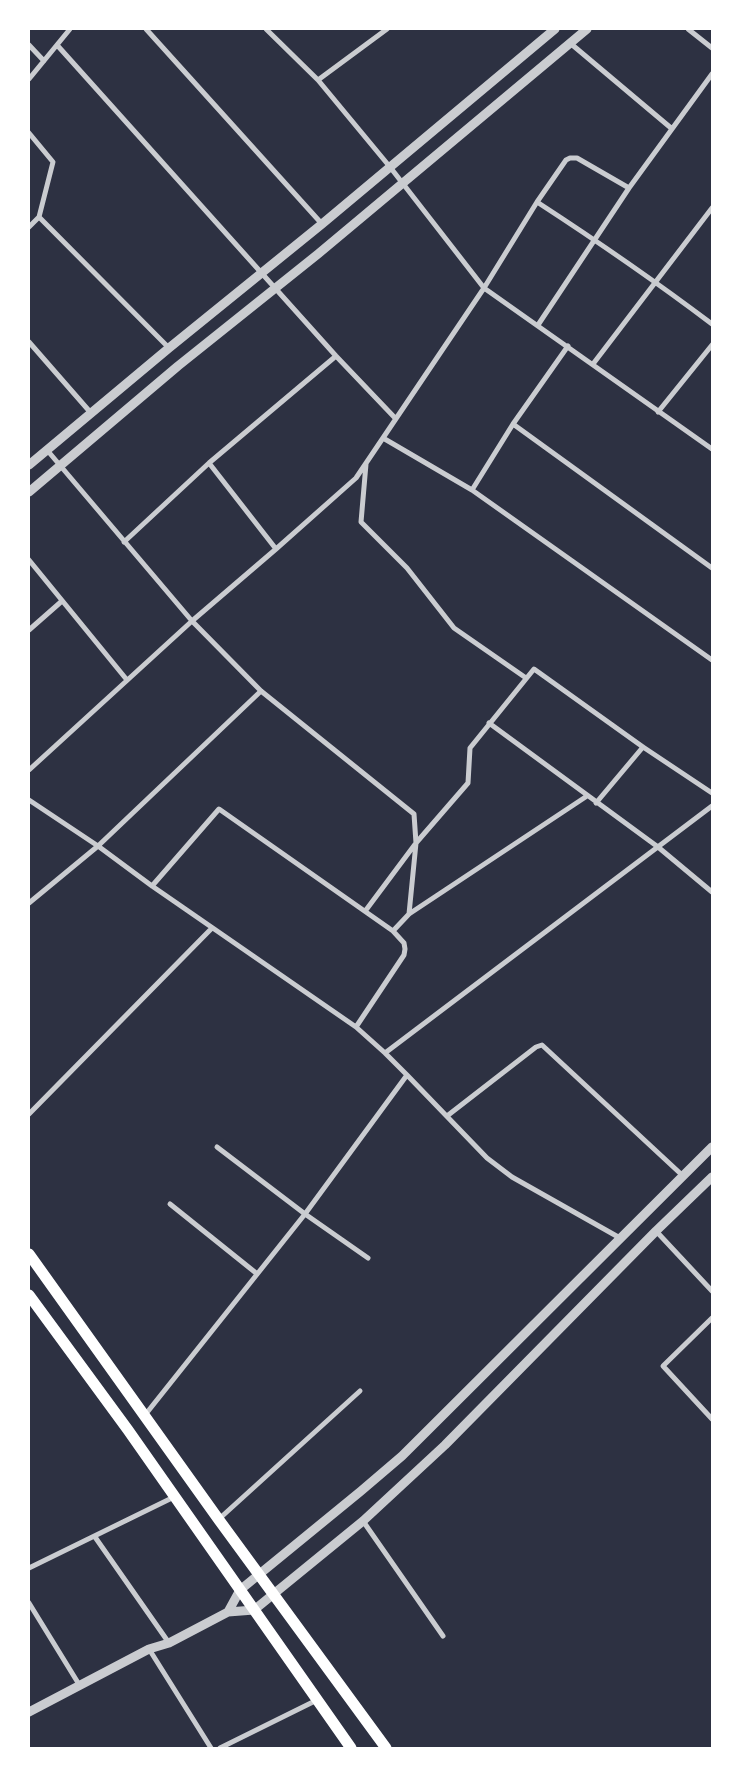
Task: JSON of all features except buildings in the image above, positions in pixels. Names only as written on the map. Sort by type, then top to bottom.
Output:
[{"type":"main road","points":[[29,1254],[219,1520],[386,1748]]},
{"type":"main road","points":[[29,1295],[128,1430],[351,1748]]},
{"type":"street","points":[[29,80],[70,29]]},
{"type":"street","points":[[146,29],[322,224]]},
{"type":"street","points":[[266,29],[318,80],[390,167],[484,288],[568,346],[658,412],[712,448]]},
{"type":"street","points":[[318,80],[387,29]]},
{"type":"street","points":[[29,464],[322,224],[555,29]]},
{"type":"street","points":[[29,492],[178,366],[402,184],[587,29]]},
{"type":"street","points":[[688,29],[712,48]]},
{"type":"street","points":[[570,43],[671,128]]},
{"type":"street","points":[[29,45],[44,61]]},
{"type":"street","points":[[57,45],[261,274],[396,419]]},
{"type":"street","points":[[538,326],[629,188],[712,74]]},
{"type":"street","points":[[29,134],[53,162],[39,217],[29,227]]},
{"type":"street","points":[[29,770],[192,621],[356,478],[484,288],[537,202],[570,158],[577,158],[629,188]]},
{"type":"street","points":[[537,202],[655,281],[712,324]]},
{"type":"street","points":[[593,364],[712,208]]},
{"type":"street","points":[[39,217],[169,348]]},
{"type":"street","points":[[29,342],[92,414]]},
{"type":"street","points":[[658,412],[712,345]]},
{"type":"street","points":[[472,490],[513,424],[568,346]]},
{"type":"street","points":[[124,542],[209,463],[336,356]]},
{"type":"street","points":[[513,424],[712,568]]},
{"type":"street","points":[[383,438],[472,490],[712,660]]},
{"type":"street","points":[[48,450],[192,621],[261,691],[416,817],[416,843],[409,914]]},
{"type":"street","points":[[366,462],[361,522],[415,577],[454,628],[526,678]]},
{"type":"street","points":[[209,463],[276,549]]},
{"type":"street","points":[[29,560],[126,680]]},
{"type":"street","points":[[29,630],[62,601]]},
{"type":"street","points":[[366,910],[416,843],[468,783],[470,748],[534,668],[643,747],[712,793]]},
{"type":"street","points":[[29,903],[98,846],[261,691]]},
{"type":"street","points":[[490,723],[658,847],[712,892]]},
{"type":"street","points":[[596,803],[643,747]]},
{"type":"street","points":[[393,931],[409,914],[587,796]]},
{"type":"street","points":[[29,800],[98,846],[152,886],[356,1027],[385,1053],[499,1168],[620,1238]]},
{"type":"street","points":[[385,1053],[712,806]]},
{"type":"street","points":[[152,886],[219,809],[366,910],[393,931],[406,949],[404,955],[356,1027]]},
{"type":"street","points":[[29,1114],[212,928]]},
{"type":"street","points":[[447,1116],[536,1047],[542,1045],[682,1175]]},
{"type":"street","points":[[145,1415],[256,1273],[305,1214],[407,1075]]},
{"type":"street","points":[[217,1146],[305,1214],[368,1258]]},
{"type":"street","points":[[228,1612],[240,1590],[362,1492],[402,1456],[712,1146]]},
{"type":"street","points":[[29,1712],[149,1649],[169,1643],[228,1612],[254,1610],[274,1595],[364,1521],[444,1445],[712,1177]]},
{"type":"street","points":[[170,1204],[256,1273]]},
{"type":"street","points":[[656,1231],[712,1291]]},
{"type":"street","points":[[712,1318],[663,1366],[712,1419]]},
{"type":"street","points":[[219,1520],[360,1391]]},
{"type":"street","points":[[29,1568],[174,1496]]},
{"type":"street","points":[[364,1521],[444,1636]]},
{"type":"street","points":[[95,1536],[169,1643]]},
{"type":"street","points":[[29,1603],[80,1686]]},
{"type":"street","points":[[149,1649],[210,1748]]},
{"type":"street","points":[[220,1748],[316,1700]]}]
